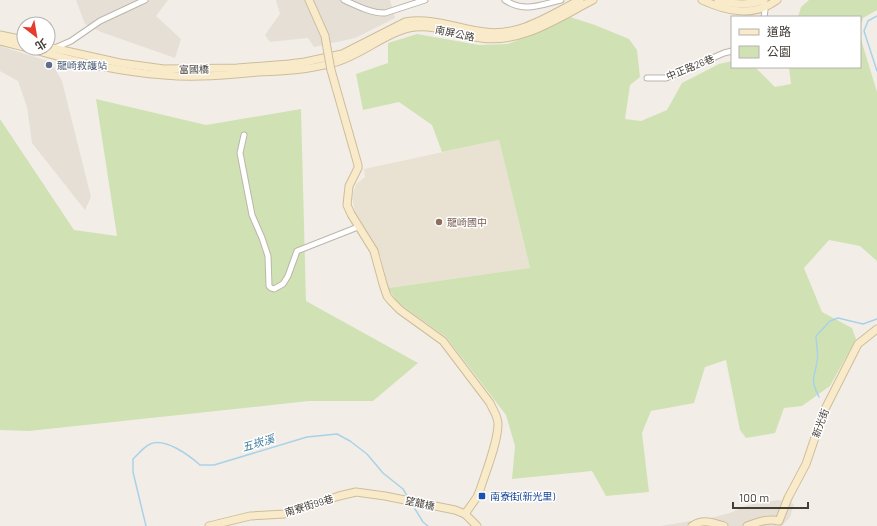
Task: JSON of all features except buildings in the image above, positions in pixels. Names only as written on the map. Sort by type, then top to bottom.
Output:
[{"type":"street","points":[[56,47],[71,41],[100,21],[145,0]]},
{"type":"street","points":[[309,0],[325,36],[331,70],[358,165],[349,186],[347,205],[350,214],[374,251],[385,290],[391,301],[409,317],[443,341],[495,412],[498,422],[496,440],[480,490],[465,514],[477,526]]},
{"type":"street","points":[[344,0],[361,8],[380,13],[386,13],[426,0]]},
{"type":"street","points":[[505,0],[515,6],[524,8],[561,0]]},
{"type":"street","name":"南屏公路","points":[[318,63],[342,54],[406,22],[414,20],[432,21],[484,32],[504,32],[523,28],[580,0]]},
{"type":"street","name":"南屏公路","points":[[318,63],[333,63],[344,60],[399,31],[414,27],[432,27],[482,38],[510,38],[534,30],[593,0]]},
{"type":"street","points":[[702,0],[720,8],[739,12],[754,10],[764,2]]},
{"type":"street","points":[[718,0],[737,5],[777,0]]},
{"type":"street","points":[[764,2],[766,10],[764,16]]},
{"type":"street","points":[[0,35],[16,38]]},
{"type":"street","points":[[0,41],[16,45]]},
{"type":"street","name":"中正路26巷","points":[[647,78],[666,78],[731,51]]},
{"type":"street","name":"富國橋","points":[[56,52],[72,56],[164,69],[237,68],[295,63],[318,63]]},
{"type":"street","points":[[244,136],[240,153],[252,215],[268,256],[269,286],[271,288],[274,289],[283,284],[288,276],[297,251],[358,227]]},
{"type":"street","name":"新光街","points":[[778,524],[788,498],[806,464],[824,411],[858,344],[877,329]]},
{"type":"street","name":"南寮街99巷","points":[[210,526],[250,516],[284,514],[348,494],[363,492],[385,496]]},
{"type":"street","name":"望龍橋","points":[[385,496],[454,510],[465,514]]},
{"type":"street","points":[[747,526],[759,521],[772,519],[778,524]]},
{"type":"street","points":[[692,526],[701,521],[708,521],[724,526]]},
{"type":"shaded area","points":[[76,0],[168,0],[156,16],[181,39],[175,58],[101,32],[85,24]]},
{"type":"shaded area","points":[[276,0],[390,0],[395,18],[355,38],[314,47],[308,38],[270,42],[265,35],[280,14]]},
{"type":"shaded area","points":[[0,46],[16,51],[16,56],[32,56],[51,62],[62,81],[91,197],[85,210],[32,143],[27,107],[18,81],[0,71]]},
{"type":"shaded area","name":"龍崎國中","points":[[499,140],[530,268],[388,288],[381,257],[355,212],[352,197],[356,184],[365,177],[364,169]]},
{"type":"shaded area","points":[[779,500],[794,504],[790,517],[782,526],[660,526],[710,518],[730,513],[748,505]]},
{"type":"green space","points":[[809,0],[877,0],[877,10],[863,18],[861,23],[861,16],[798,16],[801,7]]},
{"type":"green space","points":[[570,17],[595,25],[629,39],[637,50],[640,77],[630,85],[625,119],[641,121],[667,110],[682,83],[719,64],[731,61],[731,68],[756,68],[775,87],[791,84],[789,68],[861,68],[861,39],[877,92],[877,261],[860,246],[829,240],[804,268],[822,312],[852,328],[856,339],[830,386],[802,406],[784,408],[775,433],[746,438],[740,430],[726,360],[705,367],[694,403],[651,411],[642,433],[649,492],[606,496],[592,471],[512,479],[515,446],[506,415],[446,337],[397,302],[388,288],[530,268],[499,140],[442,152],[432,125],[399,102],[363,110],[356,74],[388,63],[388,43],[417,34],[479,45],[507,44],[535,34]]},
{"type":"green space","points":[[96,99],[206,125],[301,109],[306,301],[418,363],[373,401],[309,401],[29,431],[0,430],[0,119],[74,230],[117,236]]},
{"type":"waterway","points":[[877,16],[868,21],[864,31],[877,71]]},
{"type":"waterway","points":[[819,397],[814,386],[814,376],[818,359],[816,336],[830,321],[838,318],[863,324],[877,319]]},
{"type":"waterway","name":"五崁溪","points":[[146,526],[133,472],[133,459],[148,445],[156,443],[163,443],[177,448],[200,465],[214,465],[307,437],[337,434],[350,441],[367,454],[383,473],[403,489],[409,499]]},
{"type":"waterway","name":"五崁溪","points":[[412,504],[423,522],[428,526]]},
{"type":"place","name":"龍崎救護站","points":[[49,65]]},
{"type":"place","name":"龍崎國中","points":[[439,222]]},
{"type":"place","name":"南寮街(新光里)","points":[[482,496]]}]
